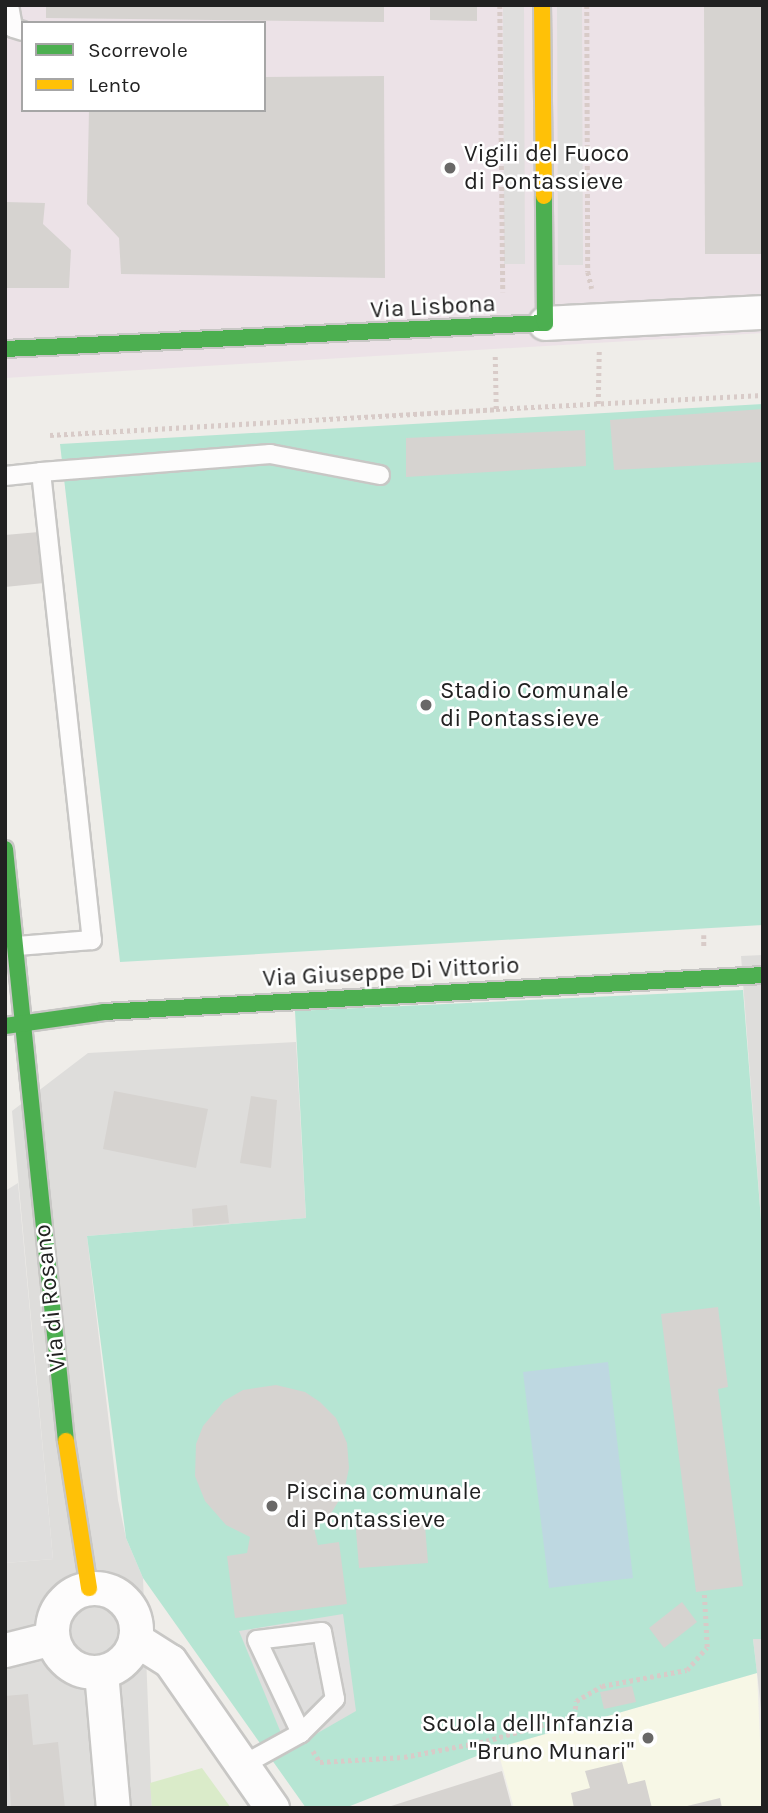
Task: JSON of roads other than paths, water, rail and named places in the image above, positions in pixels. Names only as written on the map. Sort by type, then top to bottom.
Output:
[{"type":"street","points":[[542,5],[545,323],[763,312]]},
{"type":"street","name":"Via Lisbona","points":[[5,349],[545,323]]},
{"type":"street","name":"Via di Rosano","points":[[5,849],[69,1474],[89,1588]]},
{"type":"street","name":"Via Giuseppe Di Vittorio","points":[[23,1024],[117,1011],[763,975]]},
{"type":"street","points":[[5,1026],[23,1024]]},
{"type":"street","points":[[89,1588],[122,1598],[134,1617],[135,1639],[127,1657],[101,1672],[72,1667],[56,1650],[52,1638],[52,1624],[63,1600],[89,1588]]},
{"type":"street","points":[[5,1650],[52,1638]]},
{"type":"street","points":[[135,1639],[170,1661],[272,1808]]},
{"type":"street","points":[[101,1672],[113,1808]]},
{"type":"lane","points":[[9,5],[13,27],[21,30]]},
{"type":"lane","points":[[5,476],[270,454],[380,475]]},
{"type":"lane","points":[[17,946],[92,940],[41,472]]},
{"type":"lane","points":[[243,1765],[301,1733],[335,1699],[322,1632],[257,1640],[301,1733]]},
{"type":"water","points":[[608,1362],[633,1578],[549,1588],[523,1372]]},
{"type":"place","name":"Vigili del Fuoco di Pontassieve","points":[[450,168]]},
{"type":"place","name":"Stadio Comunale di Pontassieve","points":[[426,705]]},
{"type":"place","name":"Piscina comunale di Pontassieve","points":[[272,1506]]},
{"type":"place","name":"Scuola dell'Infanzia \"Bruno Munari\"","points":[[648,1738]]}]
